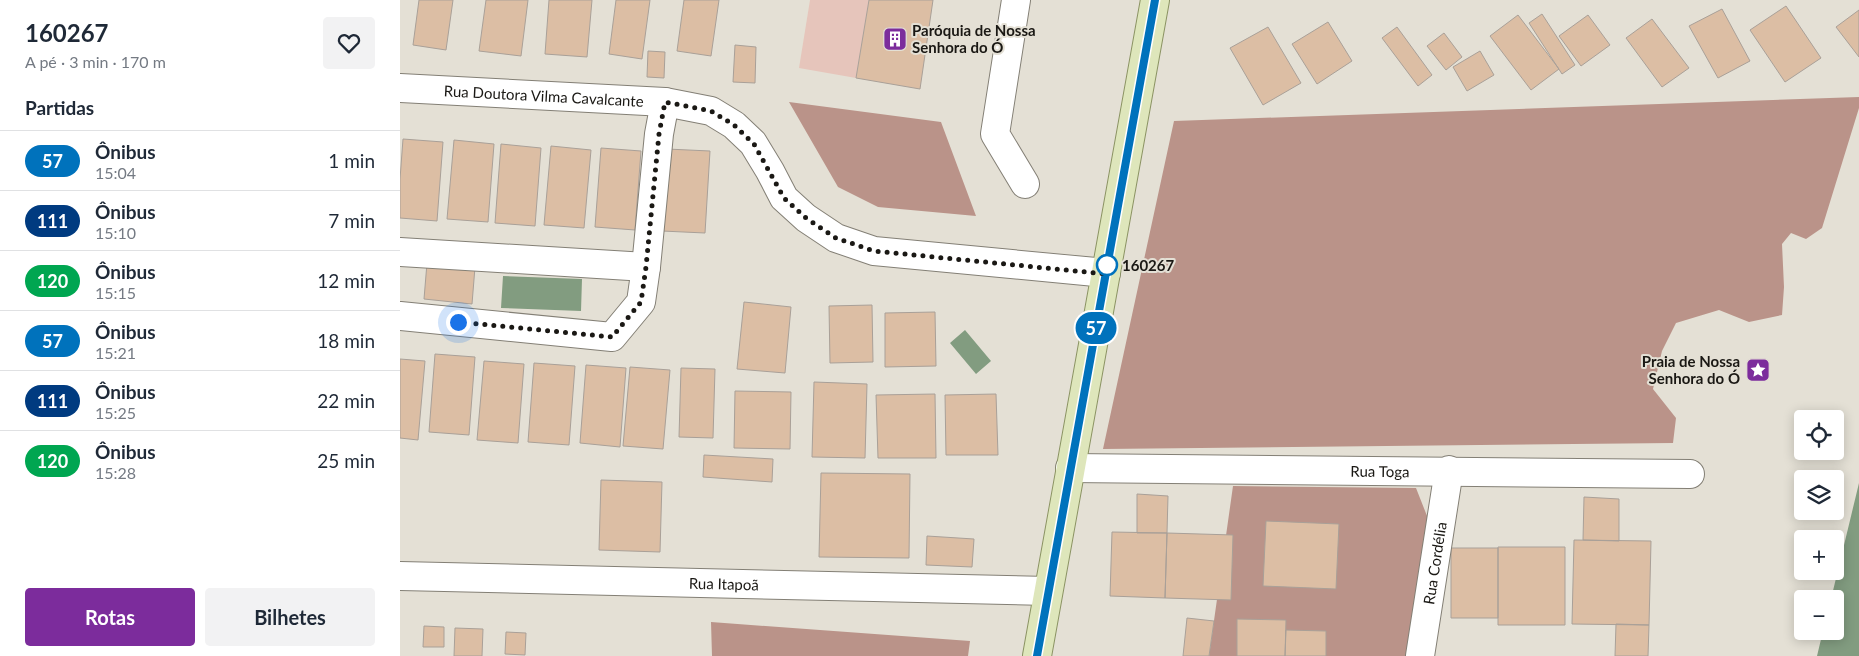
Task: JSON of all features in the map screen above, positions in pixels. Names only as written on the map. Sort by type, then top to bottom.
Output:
[{"type":"main road","points":[[1037,656],[1155,0]]},
{"type":"street","points":[[1016,0],[995,134],[1025,184]]},
{"type":"street","name":"Rua Doutora Vilma Cavalcante","points":[[400,88],[665,102],[711,111],[734,125],[754,144],[784,198],[806,218],[836,238],[874,251],[1106,274]]},
{"type":"street","points":[[400,316],[612,337],[641,302],[659,134],[665,102]]},
{"type":"street","points":[[400,252],[646,267]]},
{"type":"street","name":"Rua Toga","points":[[1070,468],[1449,470],[1690,474]]},
{"type":"street","name":"Rua Cordélia","points":[[1420,656],[1449,470]]},
{"type":"street","name":"Rua Itapoã","points":[[400,576],[1048,591]]},
{"type":"shaded area","points":[[810,0],[869,0],[856,78],[799,68]]},
{"type":"shaded area","points":[[1859,97],[1859,108],[1822,228],[1806,239],[1791,233],[1782,244],[1784,287],[1782,315],[1749,322],[1719,310],[1676,323],[1662,351],[1653,389],[1676,418],[1673,443],[1103,449],[1174,121]]},
{"type":"shaded area","points":[[789,102],[941,122],[976,216],[878,207],[838,187]]},
{"type":"shaded area","points":[[503,276],[582,279],[581,311],[501,308]]},
{"type":"shaded area","points":[[965,330],[991,361],[976,374],[950,343]]},
{"type":"shaded area","points":[[1859,483],[1859,656],[1817,656],[1821,640],[1844,640],[1844,590],[1833,590],[1836,580],[1844,580],[1844,545]]},
{"type":"shaded area","points":[[1233,486],[1416,488],[1429,521],[1411,656],[1209,656]]},
{"type":"shaded area","points":[[711,622],[970,641],[968,656],[712,656]]},
{"type":"building","points":[[419,0],[453,0],[446,50],[413,45]]},
{"type":"building","points":[[486,0],[528,0],[521,56],[479,51]]},
{"type":"building","points":[[549,0],[592,0],[587,57],[545,54]]},
{"type":"building","points":[[616,0],[650,0],[642,59],[609,54]]},
{"type":"building","points":[[684,0],[719,0],[711,56],[677,51]]},
{"type":"building","name":"Paróquia de Nossa Senhora do Ó","points":[[869,0],[933,0],[920,89],[856,78]]},
{"type":"building","points":[[1786,6],[1821,58],[1785,82],[1750,30]]},
{"type":"building","points":[[1722,9],[1750,61],[1718,78],[1689,26]]},
{"type":"building","points":[[1859,10],[1859,57],[1836,27]]},
{"type":"building","points":[[1542,14],[1575,65],[1562,74],[1529,23]]},
{"type":"building","points":[[1518,15],[1559,69],[1531,90],[1490,36]]},
{"type":"building","points":[[1588,15],[1610,45],[1581,66],[1559,36]]},
{"type":"building","points":[[1652,19],[1689,68],[1662,87],[1626,38]]},
{"type":"building","points":[[1328,22],[1352,61],[1317,84],[1292,44]]},
{"type":"building","points":[[1268,27],[1301,83],[1263,105],[1230,48]]},
{"type":"building","points":[[1397,27],[1432,75],[1418,86],[1382,38]]},
{"type":"building","points":[[1444,33],[1462,57],[1446,70],[1427,46]]},
{"type":"building","points":[[735,45],[756,47],[755,83],[733,82]]},
{"type":"building","points":[[648,51],[665,52],[664,78],[647,77]]},
{"type":"building","points":[[1480,51],[1494,75],[1467,91],[1453,67]]},
{"type":"building","points":[[403,139],[443,142],[437,221],[400,218]]},
{"type":"building","points":[[454,140],[494,144],[488,222],[447,219]]},
{"type":"building","points":[[501,144],[541,148],[535,226],[495,223]]},
{"type":"building","points":[[551,146],[591,150],[584,228],[544,225]]},
{"type":"building","points":[[601,148],[641,151],[635,230],[595,227]]},
{"type":"building","points":[[667,149],[710,151],[705,233],[662,231]]},
{"type":"building","points":[[427,263],[475,267],[472,304],[424,299]]},
{"type":"building","points":[[744,302],[791,307],[785,373],[737,369]]},
{"type":"building","points":[[872,305],[873,362],[830,363],[829,306]]},
{"type":"building","points":[[935,312],[936,366],[885,367],[885,313]]},
{"type":"building","points":[[435,354],[475,357],[469,435],[429,432]]},
{"type":"building","points":[[400,359],[425,361],[418,440],[400,438]]},
{"type":"building","points":[[484,361],[524,364],[518,443],[477,440]]},
{"type":"building","points":[[534,363],[575,366],[569,445],[528,442]]},
{"type":"building","points":[[586,365],[626,368],[620,447],[580,443]]},
{"type":"building","points":[[630,367],[670,370],[663,449],[623,446]]},
{"type":"building","points":[[681,368],[715,369],[713,438],[679,437]]},
{"type":"building","points":[[814,382],[867,384],[865,458],[812,457]]},
{"type":"building","points":[[735,391],[791,392],[790,449],[734,448]]},
{"type":"building","points":[[935,394],[936,458],[878,458],[876,395]]},
{"type":"building","points":[[996,394],[998,455],[946,455],[945,395]]},
{"type":"building","points":[[704,455],[773,459],[772,482],[703,477]]},
{"type":"building","points":[[821,473],[910,474],[909,558],[819,557]]},
{"type":"building","points":[[601,480],[662,482],[660,552],[599,550]]},
{"type":"building","points":[[1137,494],[1168,496],[1167,533],[1137,533]]},
{"type":"building","points":[[1584,497],[1619,499],[1619,541],[1583,540]]},
{"type":"building","points":[[1266,521],[1339,524],[1336,589],[1263,586]]},
{"type":"building","points":[[1112,532],[1167,533],[1165,598],[1110,596]]},
{"type":"building","points":[[1167,533],[1233,535],[1231,600],[1165,598]]},
{"type":"building","points":[[927,536],[974,539],[972,567],[926,565]]},
{"type":"building","points":[[1574,540],[1651,541],[1649,625],[1572,624]]},
{"type":"building","points":[[1498,547],[1565,547],[1565,625],[1498,625]]},
{"type":"building","points":[[1451,548],[1498,548],[1498,618],[1451,618]]},
{"type":"building","points":[[1187,618],[1214,621],[1209,656],[1183,656]]},
{"type":"building","points":[[1237,619],[1286,620],[1285,656],[1237,656]]},
{"type":"building","points":[[1616,624],[1649,625],[1648,656],[1615,656]]},
{"type":"building","points":[[424,626],[444,627],[444,647],[423,647]]},
{"type":"building","points":[[455,628],[483,629],[482,656],[454,656]]},
{"type":"building","points":[[1286,630],[1326,631],[1326,656],[1285,656]]},
{"type":"building","points":[[506,632],[526,633],[525,655],[505,654]]},
{"type":"bus line","name":"57","points":[[1037,656],[1155,0]]},
{"type":"place","name":"Paróquia de Nossa Senhora do Ó","points":[[895,39]]},
{"type":"place","name":"160267","points":[[1107,265]]},
{"type":"place","name":"Praia de Nossa Senhora do Ó","points":[[1758,370]]},
{"type":"route","points":[[458,322],[612,337],[641,302],[659,134],[665,102],[711,111],[734,125],[754,144],[784,198],[806,218],[836,238],[874,251],[1106,274],[1107,265]]}]
